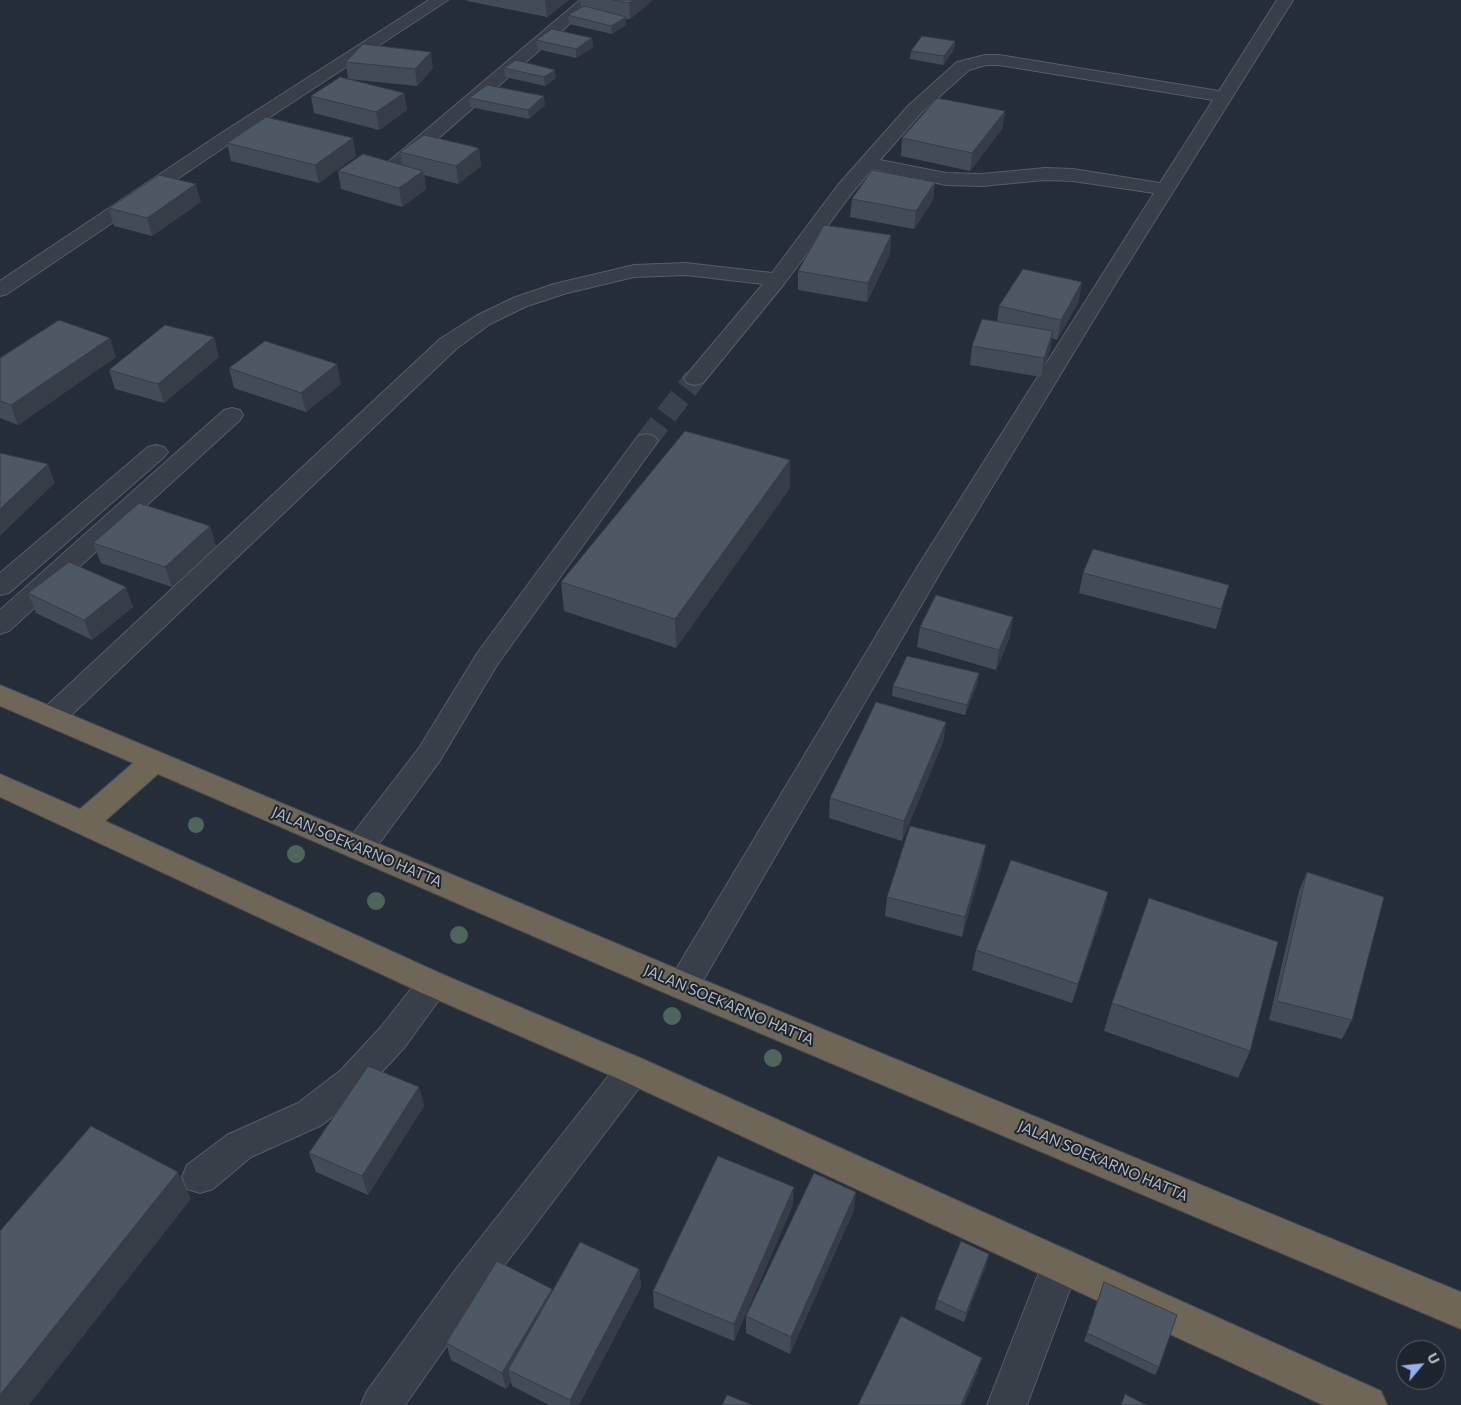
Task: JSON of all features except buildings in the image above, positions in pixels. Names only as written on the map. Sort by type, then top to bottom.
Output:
[{"type":"highway","name":"JALAN SOEKARNO HATTA","points":[[0,695],[683,986],[1461,1311]]},
{"type":"highway","points":[[83,823],[154,761]]},
{"type":"highway","points":[[0,785],[433,984],[633,1070],[1367,1405]]},
{"type":"street","points":[[0,290],[226,138],[440,0]]},
{"type":"street","points":[[388,172],[589,0]]},
{"type":"street","points":[[683,986],[932,566],[1285,0]]},
{"type":"street","points":[[695,378],[777,280],[845,189],[915,109],[958,70],[972,63],[985,60],[999,60],[1224,97]]},
{"type":"street","points":[[868,163],[946,179],[982,180],[1045,174],[1072,175],[1166,189]]},
{"type":"street","points":[[52,717],[448,344],[483,320],[520,302],[561,288],[634,271],[686,269],[777,280]]},
{"type":"street","points":[[0,626],[232,415]]},
{"type":"street","points":[[360,848],[429,755],[487,659],[646,441]]},
{"type":"street","points":[[0,588],[156,452]]},
{"type":"street","points":[[200,1178],[239,1146],[310,1114],[354,1080],[392,1038],[433,984]]},
{"type":"street","points":[[381,1405],[469,1282],[633,1070]]},
{"type":"street","points":[[1007,1405],[1060,1265]]},
{"type":"tunnel","points":[[646,441],[695,378]]}]
